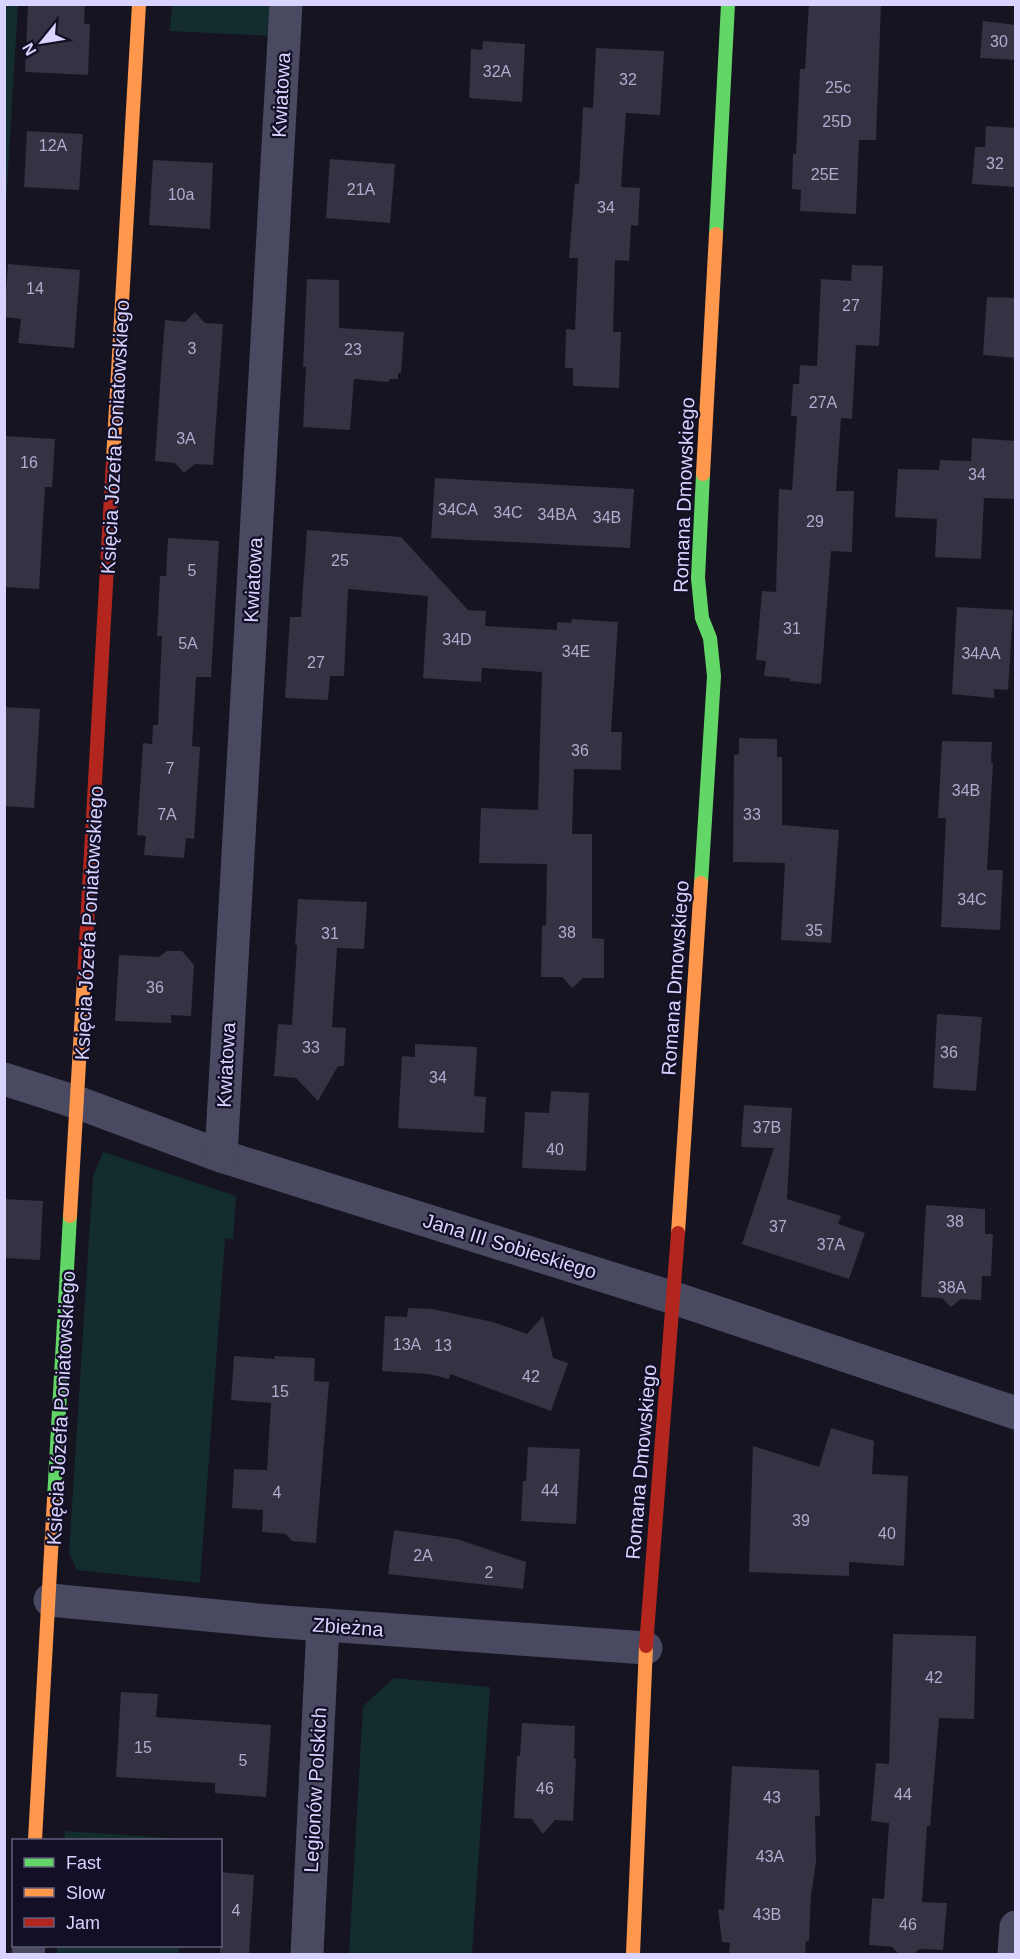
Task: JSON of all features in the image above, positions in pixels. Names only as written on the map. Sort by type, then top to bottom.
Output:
[{"type":"street","name":"Księcia Józefa Poniatowskiego","points":[[35,1839],[79,1103],[140,4]]},
{"type":"street","name":"Kwiatowa","points":[[221,1156],[286,4]]},
{"type":"street","name":"Romana Dmowskiego","points":[[633,1954],[646,1648],[674,1298],[714,676],[710,638],[702,618],[698,578],[728,4]]},
{"type":"street","name":"Jana III Sobieskiego","points":[[4,1079],[79,1103],[221,1156],[674,1298],[1016,1413]]},
{"type":"street","name":"Zbieżna","points":[[50,1600],[323,1625],[646,1648]]},
{"type":"street","name":"Legionów Polskich","points":[[307,1954],[323,1625]]},
{"type":"street","points":[[1014,1954],[1016,1928]]},
{"type":"green space","points":[[4,5],[18,5],[5,220]]},
{"type":"green space","points":[[172,5],[273,5],[273,36],[170,31]]},
{"type":"green space","points":[[103,1152],[236,1196],[233,1240],[225,1238],[200,1583],[77,1570],[69,1553],[93,1176]]},
{"type":"green space","points":[[394,1678],[490,1687],[472,1954],[349,1954],[363,1706]]},
{"type":"green space","points":[[65,1831],[186,1839],[64,1839]]},
{"type":"green space","points":[[57,1947],[179,1947],[178,1954],[57,1954]]},
{"type":"building","points":[[28,4],[85,4],[84,24],[90,24],[88,75],[25,72]]},
{"type":"building","points":[[809,4],[881,4],[876,140],[859,140],[856,214],[800,211],[801,190],[792,189],[800,69],[805,69]]},
{"type":"building","points":[[983,21],[1016,25],[1016,60],[980,58]]},
{"type":"building","points":[[483,41],[525,44],[522,102],[469,98],[471,49],[482,50]]},
{"type":"building","points":[[596,48],[664,51],[660,115],[626,113],[621,187],[640,188],[638,226],[631,225],[629,261],[615,260],[613,332],[621,332],[619,388],[573,386],[573,368],[565,368],[566,329],[575,330],[578,258],[569,258],[575,183],[579,184],[583,107],[593,108]]},
{"type":"building","points":[[986,126],[1016,128],[1015,187],[972,184],[975,147],[985,147]]},
{"type":"building","points":[[27,131],[83,134],[79,190],[24,187]]},
{"type":"building","points":[[330,159],[395,164],[390,223],[326,218]]},
{"type":"building","points":[[153,160],[213,163],[210,229],[149,225]]},
{"type":"building","points":[[8,264],[80,270],[74,348],[18,343],[21,319],[4,317]]},
{"type":"building","points":[[852,265],[883,266],[879,346],[856,345],[852,419],[841,418],[836,491],[854,491],[852,552],[831,551],[821,684],[790,681],[790,678],[764,676],[766,661],[756,660],[762,591],[776,592],[779,489],[792,490],[797,416],[791,416],[793,384],[799,384],[800,365],[817,366],[821,279],[851,281]]},
{"type":"building","points":[[307,279],[339,280],[339,328],[404,332],[401,373],[398,373],[398,379],[389,379],[389,382],[354,379],[350,430],[303,427]]},
{"type":"building","points":[[987,297],[1016,298],[1016,358],[983,355]]},
{"type":"building","points":[[195,312],[205,323],[223,324],[213,465],[195,464],[184,473],[175,463],[155,461],[161,371],[165,320],[185,322]]},
{"type":"building","points":[[4,436],[55,439],[52,487],[45,487],[39,589],[4,587]]},
{"type":"building","points":[[972,438],[1016,441],[1016,499],[984,498],[981,559],[935,557],[937,519],[895,517],[898,469],[939,470],[940,460],[971,461]]},
{"type":"building","points":[[435,478],[634,489],[630,548],[431,538]]},
{"type":"building","points":[[307,530],[401,537],[468,610],[486,611],[485,626],[557,630],[557,622],[571,623],[572,619],[618,622],[611,732],[622,732],[621,770],[574,769],[572,834],[592,834],[592,938],[604,939],[604,978],[583,978],[572,988],[562,977],[541,977],[542,926],[546,925],[547,864],[479,863],[481,808],[538,810],[542,672],[482,668],[481,682],[423,678],[428,596],[348,589],[344,676],[330,676],[328,700],[285,698],[290,617],[301,617]]},
{"type":"building","points":[[168,538],[219,541],[211,677],[196,677],[192,746],[200,747],[194,839],[186,838],[184,858],[144,855],[146,836],[137,835],[143,743],[152,744],[153,725],[158,725],[162,636],[157,636],[160,576],[166,576]]},
{"type":"building","points":[[957,607],[1013,610],[1008,690],[994,689],[994,698],[952,694]]},
{"type":"building","points":[[4,707],[40,709],[34,808],[4,806]]},
{"type":"building","points":[[739,738],[777,739],[777,757],[782,757],[782,825],[839,830],[831,943],[781,940],[785,863],[733,862],[734,755],[739,754]]},
{"type":"building","points":[[942,741],[992,742],[991,763],[993,763],[987,870],[1003,870],[1000,930],[941,927],[946,818],[938,818]]},
{"type":"building","points":[[298,899],[367,902],[364,949],[337,948],[332,1027],[346,1028],[344,1066],[338,1066],[318,1101],[296,1078],[274,1076],[278,1024],[292,1025]]},
{"type":"building","points":[[167,951],[182,951],[194,965],[191,1016],[171,1015],[171,1023],[115,1021],[119,955],[159,957]]},
{"type":"building","points":[[937,1014],[982,1017],[976,1091],[933,1088]]},
{"type":"building","points":[[415,1044],[477,1047],[474,1096],[486,1097],[484,1133],[398,1128],[402,1056],[415,1057]]},
{"type":"building","points":[[551,1091],[589,1093],[586,1171],[522,1168],[525,1112],[549,1113]]},
{"type":"building","points":[[744,1105],[792,1108],[787,1199],[841,1216],[838,1224],[865,1233],[849,1279],[742,1244],[774,1148],[741,1147]]},
{"type":"building","points":[[4,1199],[43,1201],[40,1260],[4,1258]]},
{"type":"building","points":[[926,1205],[985,1209],[985,1234],[993,1234],[991,1276],[982,1276],[981,1300],[961,1299],[951,1307],[942,1298],[921,1297]]},
{"type":"building","points":[[408,1308],[432,1309],[493,1322],[527,1334],[543,1316],[553,1358],[568,1363],[551,1411],[450,1374],[449,1379],[429,1374],[382,1371],[385,1316],[407,1317]]},
{"type":"building","points":[[234,1356],[275,1359],[274,1356],[315,1358],[314,1381],[329,1382],[316,1543],[292,1541],[286,1534],[262,1532],[263,1510],[232,1508],[234,1469],[267,1470],[271,1403],[231,1400]]},
{"type":"building","points":[[831,1428],[874,1441],[872,1474],[908,1476],[904,1566],[849,1562],[849,1576],[749,1572],[753,1446],[819,1467]]},
{"type":"building","points":[[528,1447],[580,1449],[576,1524],[521,1521]]},
{"type":"building","points":[[394,1530],[457,1539],[526,1562],[523,1589],[388,1574]]},
{"type":"building","points":[[893,1634],[976,1636],[974,1719],[939,1718],[930,1826],[927,1826],[922,1902],[947,1903],[943,1950],[920,1949],[913,1954],[899,1954],[892,1947],[869,1945],[872,1898],[884,1899],[889,1823],[871,1821],[876,1763],[889,1764]]},
{"type":"building","points":[[121,1692],[158,1694],[156,1717],[271,1725],[266,1797],[215,1793],[215,1783],[116,1777]]},
{"type":"building","points":[[522,1723],[575,1726],[573,1821],[555,1820],[543,1834],[532,1819],[514,1818],[517,1756],[520,1756]]},
{"type":"building","points":[[732,1766],[819,1770],[820,1816],[815,1816],[816,1862],[811,1895],[809,1941],[806,1941],[805,1954],[729,1954],[730,1943],[722,1942],[718,1909],[724,1910]]},
{"type":"building","points":[[222,1872],[254,1875],[249,1954],[220,1954],[220,1947],[222,1947]]},
{"type":"traffic: fast","points":[[716,234],[728,4]]},
{"type":"traffic: fast","points":[[701,883],[714,676],[710,638],[702,618],[698,578],[703,474]]},
{"type":"traffic: fast","points":[[54,1499],[70,1216]]},
{"type":"traffic: slow","points":[[113,460],[139,4]]},
{"type":"traffic: slow","points":[[703,474],[716,234]]},
{"type":"traffic: slow","points":[[678,1233],[701,883]]},
{"type":"traffic: slow","points":[[70,1216],[84,978]]},
{"type":"traffic: slow","points":[[35,1839],[54,1499]]},
{"type":"traffic: slow","points":[[633,1954],[646,1646]]},
{"type":"traffic: jam","points":[[84,978],[113,460]]},
{"type":"traffic: jam","points":[[646,1646],[678,1233]]}]
